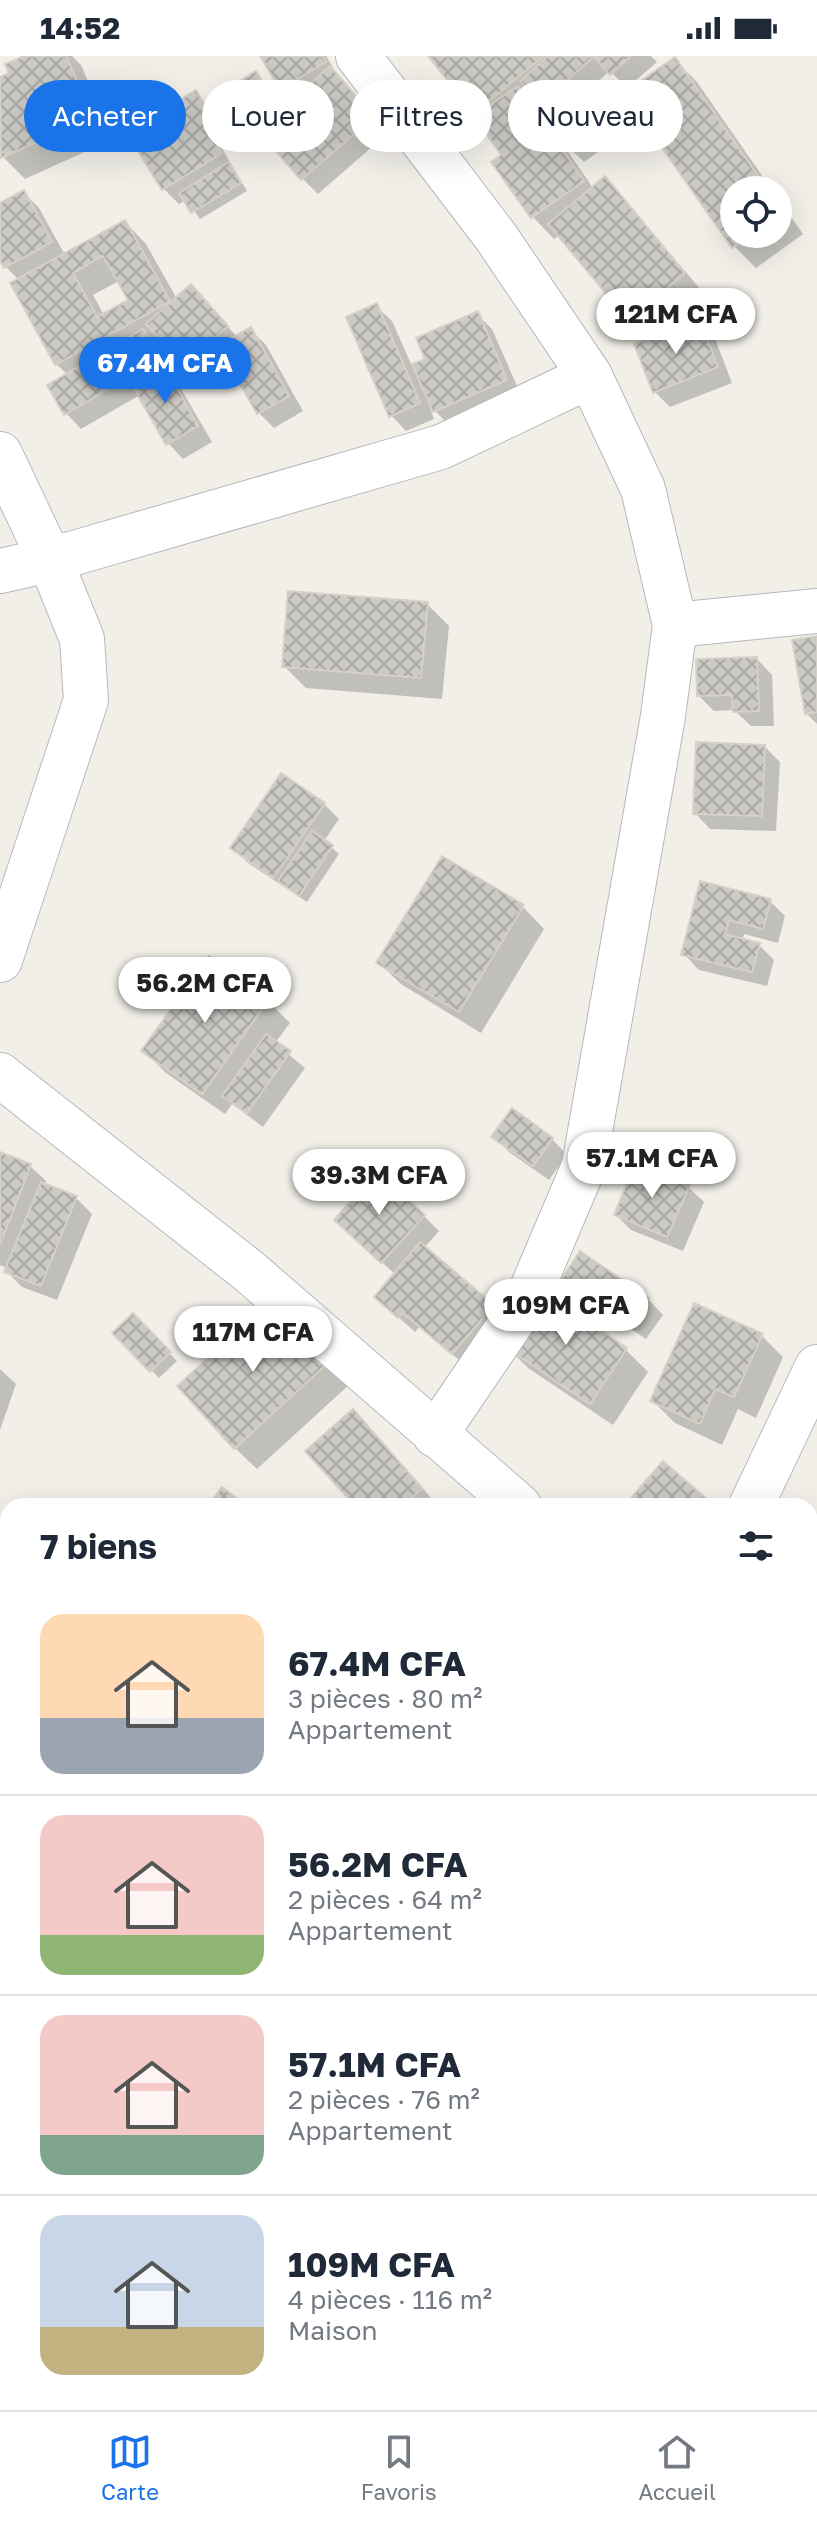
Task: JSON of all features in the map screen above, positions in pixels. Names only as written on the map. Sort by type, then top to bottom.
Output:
[{"type":"street","points":[[358,56],[496,237],[590,376],[643,489],[675,625],[663,716],[584,1166],[528,1298],[435,1435]]},
{"type":"street","points":[[0,571],[50,560],[441,447],[590,376]]},
{"type":"street","points":[[0,454],[50,560],[82,639],[86,700],[0,960]]},
{"type":"street","points":[[675,625],[817,611]]},
{"type":"street","points":[[0,1075],[250,1272],[510,1498]]},
{"type":"street","points":[[755,1498],[817,1367]]},
{"type":"building","points":[[24,56],[66,56],[77,80],[24,80],[24,148],[1,158],[0,77],[9,73],[5,64]]},
{"type":"building","points":[[260,56],[322,56],[326,62],[295,80],[275,80]]},
{"type":"building","points":[[428,56],[544,56],[515,80],[508,80],[508,85],[492,98],[492,80],[447,80]]},
{"type":"building","points":[[548,56],[594,56],[568,80],[521,80]]},
{"type":"building","points":[[594,56],[631,56],[610,75]]},
{"type":"building","points":[[675,57],[758,176],[720,176],[720,231],[665,152],[683,152],[683,80],[642,80]]},
{"type":"building","points":[[330,66],[350,89],[350,138],[334,152],[334,80],[314,80]]},
{"type":"building","points":[[256,71],[261,80],[241,80]]},
{"type":"building","points":[[196,90],[202,100],[202,152],[222,153],[162,190],[139,152],[186,152],[186,96]]},
{"type":"building","points":[[508,93],[508,152],[564,152],[584,181],[531,218],[491,162],[501,155],[492,142],[492,104]]},
{"type":"building","points":[[277,152],[333,152],[301,180]]},
{"type":"building","points":[[229,162],[241,183],[191,213],[179,193]]},
{"type":"building","points":[[605,176],[685,273],[629,321],[548,224]]},
{"type":"building","points":[[24,190],[52,242],[4,268],[0,261],[0,203]]},
{"type":"building","points":[[125,220],[170,301],[55,365],[10,283]],"holes":[[[103,256],[128,300],[97,317],[73,273]]]},
{"type":"building","points":[[191,284],[228,326],[194,356],[182,342],[171,352],[146,324]]},
{"type":"building","points":[[377,303],[420,403],[389,417],[346,317]]},
{"type":"building","points":[[478,311],[507,380],[433,412],[412,364],[425,359],[416,338]]},
{"type":"building","points":[[699,318],[718,367],[653,393],[634,344]]},
{"type":"building","points":[[251,327],[289,396],[257,414],[218,346]]},
{"type":"building","points":[[143,329],[160,359],[64,415],[47,385]]},
{"type":"building","points":[[165,366],[198,426],[166,445],[132,385]]},
{"type":"building","points":[[288,591],[428,602],[421,678],[282,667]]},
{"type":"building","points":[[817,636],[817,712],[805,714],[792,640]]},
{"type":"building","points":[[757,657],[759,711],[733,712],[732,695],[697,696],[696,659]]},
{"type":"building","points":[[696,742],[765,745],[762,816],[693,814]]},
{"type":"building","points":[[281,773],[325,803],[273,878],[230,848]]},
{"type":"building","points":[[312,831],[333,845],[299,896],[278,881]]},
{"type":"building","points":[[442,856],[524,905],[459,1012],[376,963]]},
{"type":"building","points":[[700,881],[771,899],[763,929],[729,920],[725,934],[760,943],[752,972],[681,955]]},
{"type":"building","points":[[209,956],[269,999],[202,1094],[141,1051]]},
{"type":"building","points":[[266,1034],[291,1051],[247,1113],[222,1096]]},
{"type":"building","points":[[512,1108],[553,1138],[533,1166],[491,1137]]},
{"type":"building","points":[[392,1151],[410,1166],[397,1181],[379,1166]]},
{"type":"building","points":[[0,1152],[31,1164],[0,1245]]},
{"type":"building","points":[[636,1162],[690,1185],[667,1237],[614,1215]]},
{"type":"building","points":[[377,1171],[425,1215],[381,1263],[334,1220]]},
{"type":"building","points":[[41,1182],[77,1196],[41,1286],[4,1272]]},
{"type":"building","points":[[420,1242],[494,1305],[452,1354],[403,1313],[398,1318],[374,1297]]},
{"type":"building","points":[[580,1251],[649,1298],[630,1325],[582,1293],[575,1302],[555,1289]]},
{"type":"building","points":[[541,1290],[627,1348],[590,1404],[504,1346]]},
{"type":"building","points":[[273,1299],[330,1361],[234,1449],[177,1386]]},
{"type":"building","points":[[694,1303],[763,1334],[734,1397],[715,1389],[700,1424],[650,1401]]},
{"type":"building","points":[[133,1313],[171,1352],[150,1372],[112,1333]]},
{"type":"building","points":[[353,1409],[422,1488],[411,1498],[348,1498],[305,1451]]},
{"type":"building","points":[[663,1461],[706,1498],[631,1498]]},
{"type":"building","points":[[222,1487],[236,1498],[214,1498]]}]
